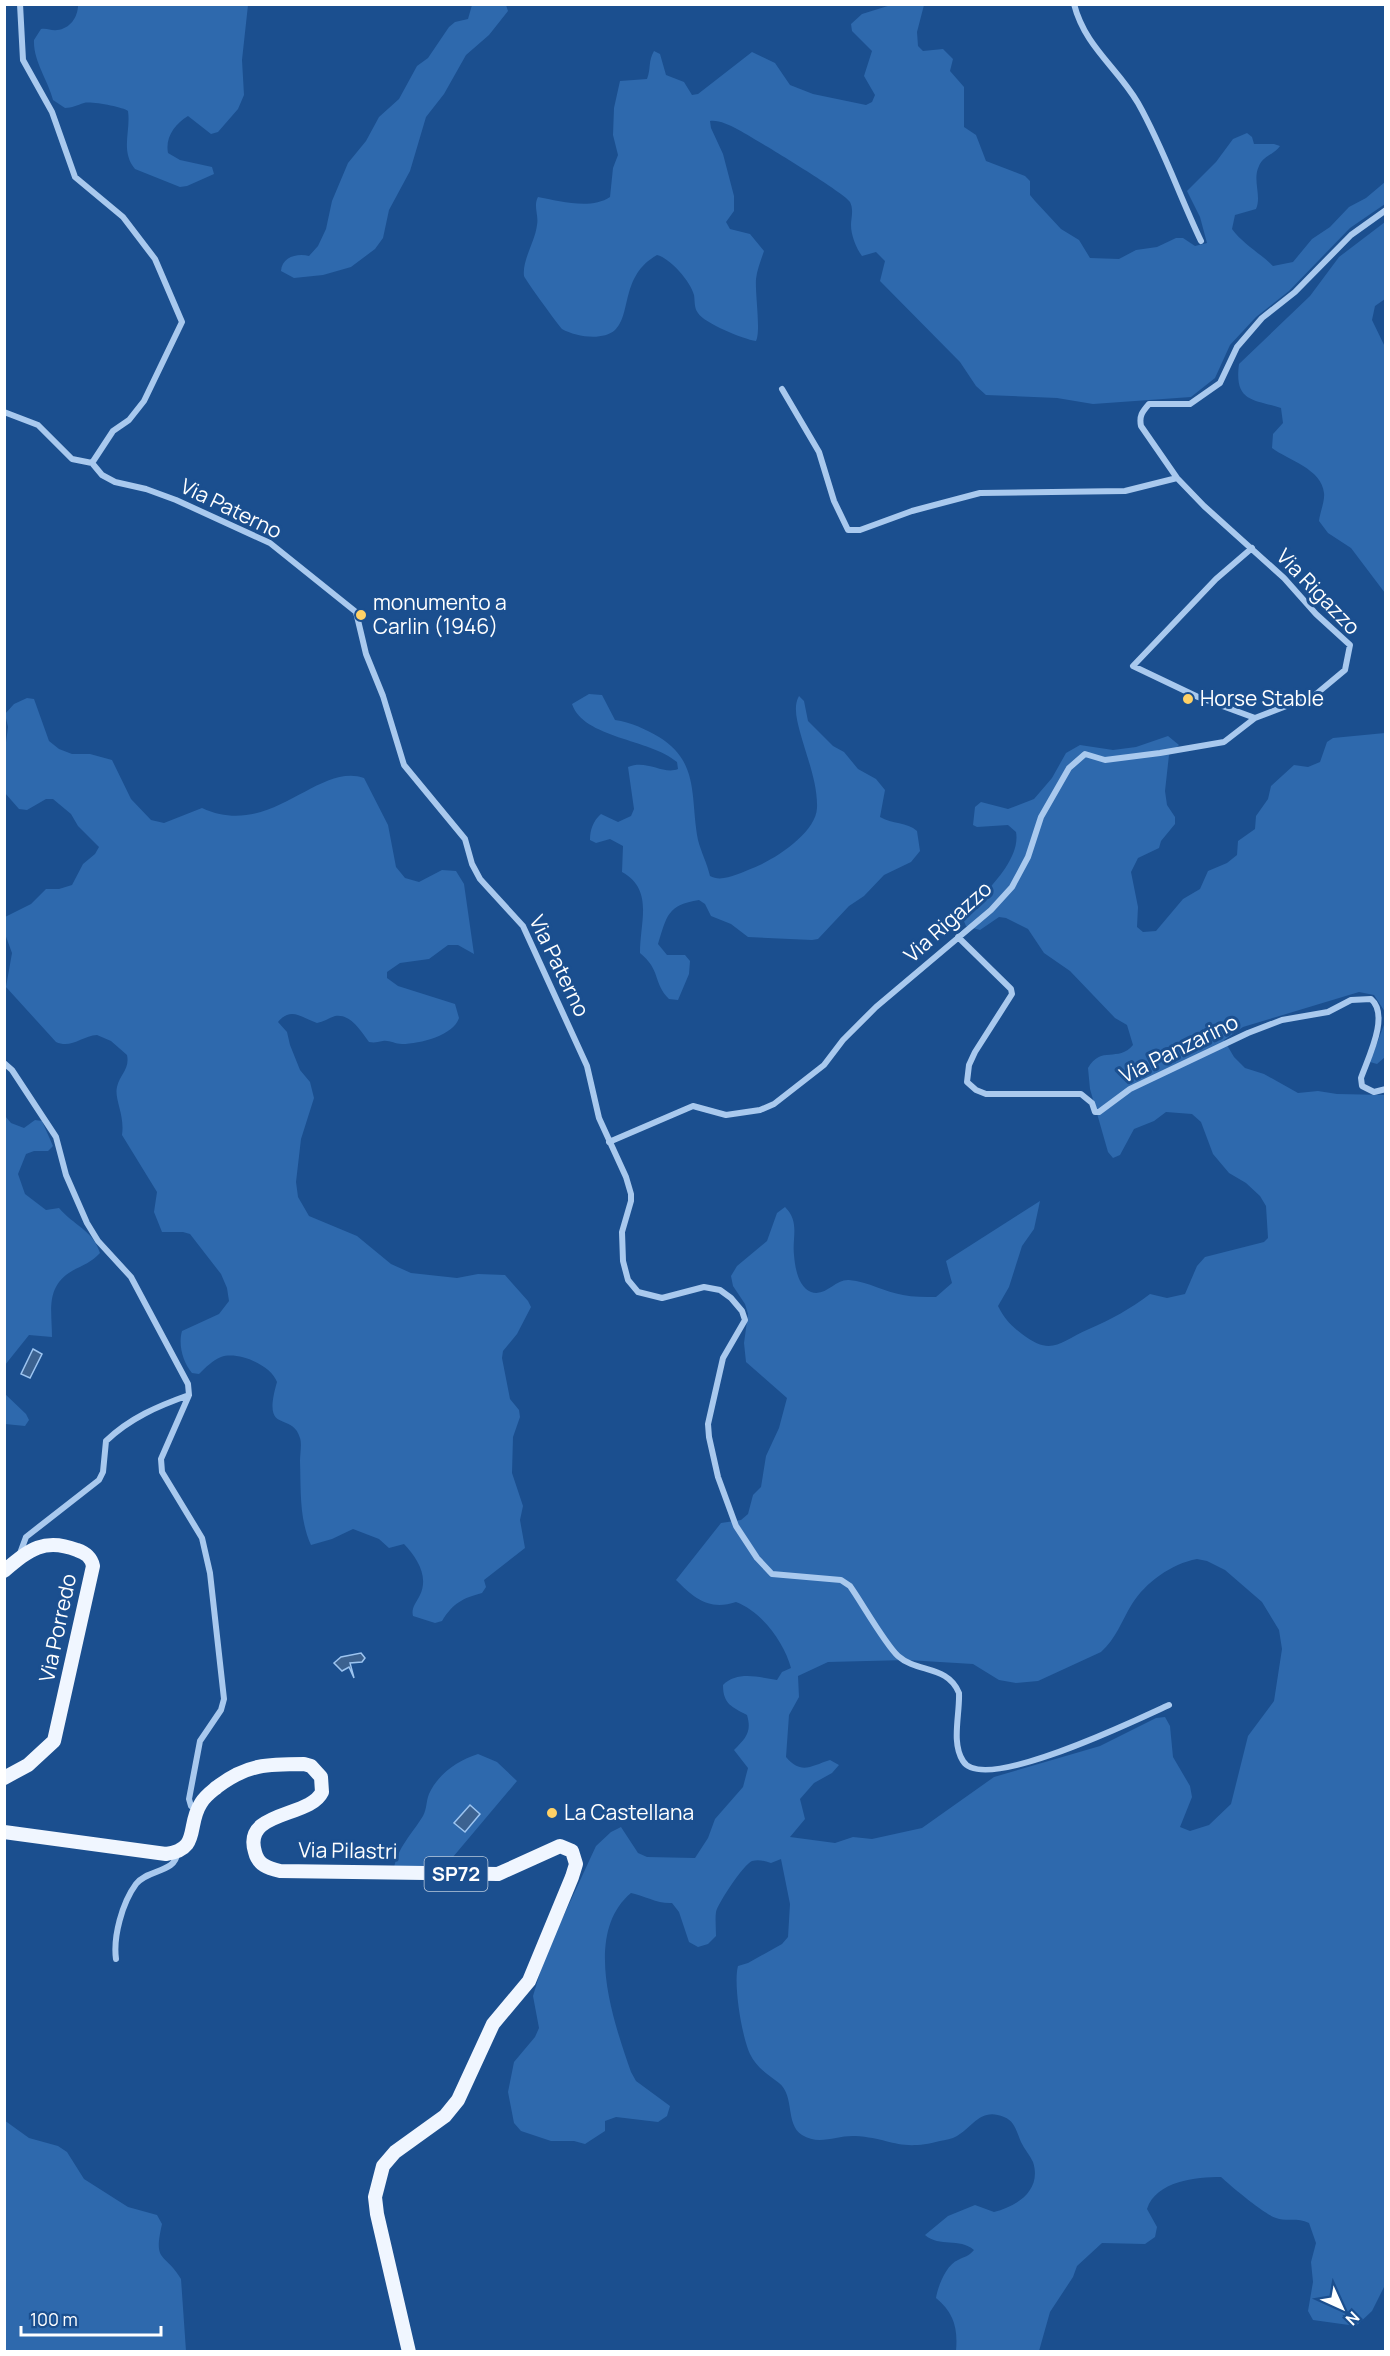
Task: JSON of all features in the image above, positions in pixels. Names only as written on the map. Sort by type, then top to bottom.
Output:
[{"type":"main road","name":"Via Porredo","points":[[4,1571],[18,1559],[42,1545],[52,1543],[84,1552],[92,1560],[93,1566],[54,1741],[28,1765],[4,1779]]},
{"type":"main road","name":"Via Pilastri","points":[[177,1853],[187,1846],[197,1810],[209,1793],[244,1769],[266,1765],[304,1764],[311,1766],[321,1777],[322,1792],[313,1804],[274,1818],[259,1828],[255,1835],[254,1850],[262,1864],[270,1869],[498,1874],[560,1846],[570,1848],[574,1854],[576,1864],[572,1877],[529,1981],[493,2024],[458,2100],[445,2116],[395,2152],[383,2166],[378,2180],[375,2197],[377,2214],[409,2351]]},
{"type":"main road","points":[[4,1832],[165,1854],[177,1853]]},
{"type":"street","points":[[20,4],[24,60],[52,112],[75,177],[123,217],[155,260],[182,322],[144,401],[129,420],[113,431],[92,463]]},
{"type":"street","points":[[1074,4],[1079,24],[1089,42],[1121,78],[1147,120],[1201,241]]},
{"type":"street","name":"Via Rigazzo","points":[[609,1142],[693,1106],[726,1115],[774,1104],[824,1065],[843,1040],[876,1007],[991,910],[1012,887],[1028,857],[1041,817],[1069,768],[1086,754],[1105,760],[1220,743],[1255,718],[1315,695],[1345,670],[1350,645],[1316,614],[1299,592],[1204,506],[1177,478],[1141,426],[1141,412],[1149,404],[1190,404],[1220,383],[1237,347],[1262,318],[1295,292],[1351,234],[1386,210]]},
{"type":"street","points":[[782,389],[819,452],[834,501],[848,530],[860,530],[912,511],[980,493],[1125,491],[1177,478]]},
{"type":"street","name":"Via Paterno","points":[[4,412],[38,425],[72,459],[92,463],[102,475],[115,482],[146,489],[176,500],[270,543],[356,612],[366,654],[383,696],[404,765],[465,839],[472,864],[480,879],[523,926],[587,1066],[599,1118],[626,1177],[631,1194],[622,1245],[623,1261],[632,1287],[638,1292],[662,1298],[704,1287],[712,1288],[731,1298],[742,1311],[745,1320],[723,1358],[708,1424],[718,1478],[736,1526],[757,1558],[772,1574],[841,1580],[850,1586],[896,1654],[908,1663],[937,1671],[956,1685],[959,1693],[959,1751],[963,1761],[973,1769],[1023,1764],[1068,1747],[1095,1740],[1169,1705]]},
{"type":"street","points":[[1252,548],[1215,579],[1133,666],[1198,697],[1255,718]]},
{"type":"street","name":"Via Panzarino","points":[[958,937],[1011,989],[1012,994],[969,1065],[967,1082],[976,1090],[986,1094],[1081,1094],[1092,1103],[1095,1112],[1099,1112],[1130,1089],[1248,1033],[1282,1020],[1328,1012],[1352,1000],[1371,999],[1379,1006],[1380,1022],[1361,1078],[1362,1086],[1370,1092],[1386,1089]]},
{"type":"street","points":[[4,1063],[12,1070],[56,1137],[66,1175],[87,1223],[98,1241],[130,1277],[188,1384],[189,1395],[161,1460],[162,1472],[202,1538],[210,1573],[224,1699],[221,1710],[200,1741],[189,1799],[190,1806],[197,1810]]},
{"type":"street","points":[[18,1559],[26,1537],[99,1480],[103,1472],[106,1441],[147,1411],[189,1395]]},
{"type":"street","points":[[117,1959],[115,1946],[126,1903],[136,1883],[148,1874],[172,1866],[177,1861],[177,1853]]},
{"type":"shaded area","points":[[78,5],[248,5],[242,60],[244,95],[238,109],[218,132],[211,134],[188,116],[175,127],[168,142],[168,153],[180,160],[212,167],[214,174],[180,187],[135,169],[127,148],[128,111],[93,103],[65,108],[53,100],[38,63],[34,40],[41,29],[57,30],[69,25],[75,18]]},
{"type":"shaded area","points":[[472,5],[506,5],[508,11],[489,35],[466,55],[444,94],[426,117],[410,171],[389,210],[383,238],[375,249],[351,267],[323,275],[294,278],[281,271],[287,259],[300,255],[309,256],[318,246],[326,229],[332,201],[348,163],[366,141],[379,117],[399,99],[417,66],[428,58],[449,27],[455,22],[468,19]]},
{"type":"shaded area","points":[[891,5],[924,5],[917,32],[918,46],[923,51],[943,49],[953,59],[950,71],[964,87],[964,127],[976,135],[986,161],[1025,176],[1030,181],[1030,195],[1061,229],[1079,240],[1090,258],[1119,259],[1136,250],[1157,247],[1176,238],[1183,238],[1195,246],[1207,243],[1200,217],[1187,191],[1216,162],[1233,139],[1247,133],[1252,137],[1254,144],[1280,146],[1263,160],[1257,171],[1258,204],[1256,209],[1235,215],[1232,229],[1273,266],[1293,262],[1312,239],[1330,227],[1349,207],[1366,198],[1385,182],[1385,204],[1350,228],[1289,291],[1256,317],[1230,345],[1215,378],[1191,397],[1093,404],[1057,398],[986,395],[976,386],[960,362],[880,281],[885,261],[876,252],[862,256],[852,233],[850,202],[816,177],[734,127],[710,121],[723,154],[734,196],[734,211],[726,222],[730,229],[750,234],[764,251],[756,279],[758,330],[756,341],[724,330],[702,317],[695,307],[694,295],[684,277],[668,261],[657,255],[637,273],[628,294],[624,314],[615,330],[604,336],[589,337],[562,329],[524,276],[525,264],[537,225],[537,200],[538,197],[584,204],[610,197],[613,168],[618,155],[613,135],[614,108],[620,81],[647,79],[654,51],[660,54],[666,75],[684,82],[692,95],[698,94],[752,52],[775,63],[790,85],[813,94],[866,105],[872,102],[875,95],[864,76],[872,51],[852,31],[851,24],[862,14]]},
{"type":"shaded area","points":[[1385,222],[1385,299],[1375,306],[1372,320],[1386,349],[1385,593],[1351,548],[1328,533],[1319,521],[1324,493],[1317,478],[1311,471],[1272,448],[1273,434],[1283,423],[1281,408],[1248,397],[1240,386],[1238,376],[1239,364],[1310,296],[1339,257]]},
{"type":"shaded area","points":[[589,694],[602,695],[615,720],[638,726],[659,737],[681,758],[691,782],[698,840],[710,876],[720,878],[731,876],[772,859],[802,836],[815,817],[816,789],[796,714],[799,696],[804,701],[808,721],[833,746],[844,752],[858,769],[876,779],[885,790],[880,817],[909,826],[917,831],[920,851],[911,862],[884,875],[864,896],[849,906],[818,939],[748,937],[731,924],[711,916],[705,904],[699,900],[680,905],[666,919],[658,944],[667,955],[685,955],[690,961],[689,974],[678,1000],[669,999],[651,965],[640,953],[642,897],[632,879],[622,872],[623,846],[610,839],[596,843],[590,840],[592,826],[601,814],[618,822],[631,816],[634,809],[628,767],[642,765],[672,770],[678,769],[677,762],[665,754],[589,724],[572,704]]},
{"type":"shaded area","points":[[27,698],[34,699],[49,741],[59,749],[72,754],[90,754],[112,760],[131,799],[151,820],[164,823],[202,808],[227,815],[250,815],[271,808],[329,780],[346,776],[364,778],[388,825],[396,867],[405,878],[419,882],[442,870],[456,871],[464,884],[474,954],[458,945],[448,945],[429,959],[400,963],[387,972],[387,978],[398,986],[455,1004],[459,1018],[451,1029],[427,1040],[402,1044],[385,1041],[369,1042],[355,1024],[346,1017],[335,1016],[317,1023],[292,1014],[283,1017],[278,1022],[287,1032],[300,1070],[310,1082],[314,1098],[301,1139],[296,1182],[298,1197],[309,1216],[357,1236],[391,1264],[411,1273],[457,1278],[478,1274],[505,1275],[531,1307],[517,1334],[503,1351],[502,1358],[510,1399],[519,1410],[520,1417],[513,1437],[512,1473],[523,1506],[520,1520],[525,1548],[484,1580],[486,1587],[482,1593],[459,1602],[442,1621],[435,1623],[413,1616],[413,1608],[420,1595],[423,1581],[417,1561],[404,1544],[389,1548],[379,1539],[353,1529],[332,1539],[311,1545],[304,1525],[301,1504],[300,1438],[291,1425],[275,1417],[273,1399],[277,1382],[268,1370],[253,1361],[236,1356],[221,1357],[199,1374],[192,1373],[189,1369],[181,1348],[182,1331],[219,1314],[229,1301],[227,1288],[221,1274],[190,1234],[162,1232],[154,1212],[157,1192],[122,1135],[123,1128],[116,1092],[118,1082],[126,1068],[127,1055],[111,1041],[97,1035],[67,1044],[56,1042],[6,987],[12,953],[5,934],[5,917],[31,904],[46,889],[59,889],[72,885],[83,864],[95,854],[99,847],[78,826],[71,814],[53,799],[46,799],[27,810],[19,809],[5,793],[5,750],[8,727],[5,714],[14,704]]},
{"type":"shaded area","points":[[1385,733],[1385,1012],[1374,995],[1359,992],[1243,1027],[1224,1040],[1234,1057],[1245,1068],[1264,1074],[1298,1093],[1318,1091],[1337,1094],[1385,1095],[1386,2283],[1372,2311],[1356,2326],[1313,2320],[1308,2311],[1313,2282],[1311,2262],[1316,2243],[1309,2223],[1271,2216],[1221,2177],[1200,2178],[1178,2182],[1159,2192],[1152,2200],[1147,2209],[1157,2227],[1155,2237],[1145,2244],[1102,2243],[1077,2266],[1073,2277],[1050,2312],[1039,2351],[956,2351],[954,2322],[947,2309],[936,2298],[946,2271],[974,2250],[962,2244],[937,2241],[925,2235],[948,2216],[975,2205],[994,2212],[1019,2201],[1031,2189],[1034,2181],[1033,2162],[1022,2145],[1013,2124],[1008,2119],[996,2115],[977,2120],[953,2138],[914,2145],[855,2136],[815,2140],[802,2135],[797,2130],[793,2124],[784,2089],[759,2067],[750,2054],[741,2023],[737,1997],[738,1966],[782,1944],[788,1937],[790,1904],[781,1859],[771,1863],[752,1861],[743,1869],[718,1907],[716,1936],[708,1944],[698,1947],[689,1942],[679,1912],[672,1903],[631,1893],[616,1910],[608,1931],[605,1955],[606,1980],[611,2005],[631,2072],[636,2081],[670,2106],[667,2116],[658,2122],[616,2117],[605,2121],[605,2131],[585,2144],[574,2141],[551,2141],[521,2131],[514,2123],[508,2092],[514,2062],[535,2037],[539,2028],[533,1996],[545,1956],[596,1846],[611,1832],[621,1827],[638,1853],[647,1857],[695,1858],[708,1838],[715,1819],[743,1787],[748,1768],[734,1750],[747,1734],[749,1726],[747,1715],[727,1701],[723,1685],[741,1676],[777,1680],[782,1672],[791,1668],[777,1638],[755,1613],[736,1602],[710,1604],[696,1597],[676,1580],[721,1523],[741,1520],[748,1514],[753,1495],[761,1487],[766,1456],[779,1428],[787,1398],[746,1362],[744,1343],[748,1314],[745,1304],[733,1286],[731,1276],[737,1266],[767,1241],[777,1213],[785,1207],[790,1213],[794,1224],[796,1271],[803,1286],[811,1292],[821,1292],[839,1282],[849,1280],[903,1295],[936,1297],[952,1283],[946,1261],[1040,1201],[1034,1229],[1022,1246],[1009,1287],[998,1306],[1018,1331],[1032,1341],[1048,1346],[1063,1342],[1113,1317],[1150,1294],[1167,1298],[1185,1294],[1197,1266],[1205,1257],[1264,1242],[1268,1238],[1266,1206],[1260,1196],[1246,1183],[1229,1173],[1213,1154],[1201,1122],[1192,1114],[1166,1112],[1154,1121],[1134,1129],[1120,1155],[1113,1158],[1108,1152],[1090,1089],[1088,1068],[1098,1057],[1121,1053],[1133,1045],[1127,1025],[1115,1018],[1070,971],[1044,953],[1028,929],[999,917],[980,930],[966,926],[963,919],[984,900],[985,893],[1012,857],[1016,840],[1016,832],[1008,825],[977,827],[973,825],[975,807],[981,802],[1008,809],[1034,799],[1052,778],[1066,753],[1080,745],[1113,750],[1136,747],[1168,736],[1179,745],[1169,755],[1165,791],[1167,805],[1175,817],[1175,824],[1161,841],[1159,848],[1138,858],[1131,872],[1138,907],[1137,927],[1143,932],[1156,931],[1183,899],[1200,889],[1208,871],[1227,863],[1237,855],[1238,841],[1255,829],[1256,816],[1268,799],[1271,786],[1294,765],[1308,767],[1320,762],[1327,742],[1333,738]],"holes":[[[1197,1559],[1225,1570],[1262,1602],[1279,1630],[1282,1649],[1274,1701],[1248,1736],[1231,1804],[1209,1825],[1190,1831],[1180,1827],[1192,1797],[1190,1786],[1173,1757],[1170,1726],[1165,1717],[1156,1718],[1100,1746],[994,1777],[922,1828],[872,1839],[853,1837],[835,1843],[790,1837],[805,1819],[800,1799],[814,1783],[832,1773],[839,1765],[830,1760],[807,1768],[791,1763],[786,1757],[789,1715],[799,1697],[798,1676],[828,1662],[907,1660],[973,1664],[999,1680],[1016,1683],[1038,1681],[1101,1652],[1115,1635],[1128,1610],[1144,1588],[1160,1575],[1187,1561]]]},
{"type":"shaded area","points":[[1385,1022],[1385,1057],[1377,1064],[1370,1062]]},
{"type":"shaded area","points":[[5,1116],[11,1123],[24,1128],[35,1120],[42,1121],[53,1146],[48,1151],[34,1151],[26,1154],[18,1174],[25,1194],[46,1210],[59,1208],[88,1233],[100,1253],[91,1261],[63,1277],[57,1284],[51,1309],[52,1337],[29,1335],[5,1365]]},
{"type":"shaded area","points":[[33,1349],[42,1354],[30,1378],[21,1374]]},
{"type":"shaded area","points":[[4,1393],[26,1414],[29,1420],[25,1426],[5,1424]]},
{"type":"shaded area","points":[[361,1653],[365,1658],[362,1662],[350,1663],[354,1678],[349,1667],[342,1671],[334,1663],[341,1657]]},
{"type":"shaded area","points":[[478,1754],[497,1762],[517,1781],[442,1870],[394,1868],[402,1847],[423,1816],[429,1794],[438,1780],[456,1764]]},
{"type":"shaded area","points":[[470,1805],[480,1814],[465,1832],[454,1823]]},
{"type":"shaded area","points":[[4,2120],[29,2138],[58,2146],[67,2152],[84,2179],[128,2207],[157,2215],[162,2224],[160,2252],[181,2279],[186,2351],[5,2351]]},
{"type":"place","name":"monumento a Carlin (1946)","points":[[361,615]]},
{"type":"place","name":"Horse Stable","points":[[1188,699]]},
{"type":"place","name":"La Castellana","points":[[552,1813]]}]
